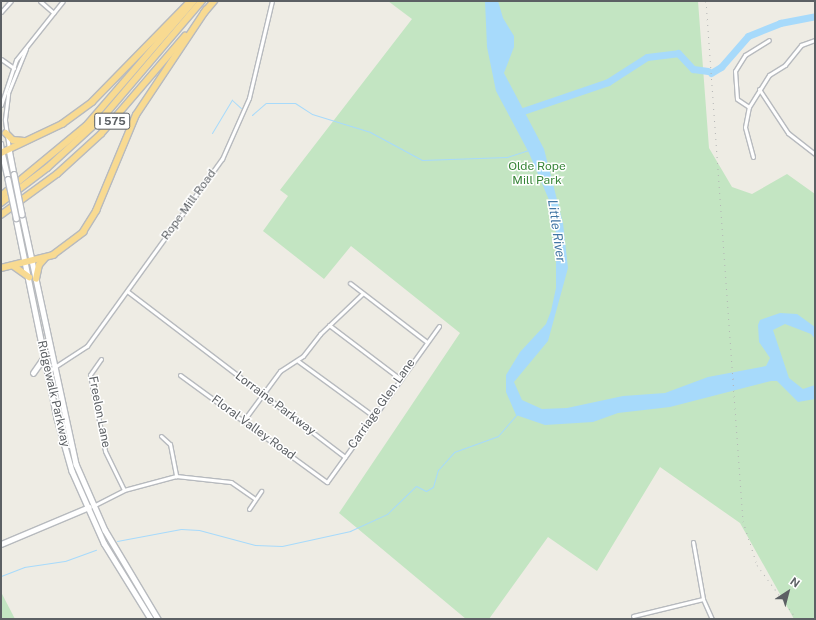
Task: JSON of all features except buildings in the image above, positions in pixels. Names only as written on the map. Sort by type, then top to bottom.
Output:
[{"type":"highway","points":[[2,152],[62,124],[92,102],[191,1]]},
{"type":"highway","name":"I 575","points":[[1,196],[86,126],[194,1]]},
{"type":"highway","points":[[1,203],[47,168],[104,116],[202,1]]},
{"type":"highway","name":"I 575","points":[[1,215],[57,174],[101,134],[214,1]]},
{"type":"highway","points":[[1,268],[45,258],[71,244],[89,224],[136,115],[206,10]]},
{"type":"highway","points":[[6,132],[14,140],[26,141]]},
{"type":"highway","points":[[36,280],[39,266],[45,258]]},
{"type":"highway","points":[[13,266],[29,277]]},
{"type":"main road","name":"Ridgewalk Parkway","points":[[8,149],[22,214],[29,262],[29,277],[44,357],[65,451],[86,508],[151,619]]},
{"type":"main road","name":"Ridgewalk Parkway","points":[[2,152],[16,218],[36,280],[53,369],[72,448],[93,506],[158,619]]},
{"type":"main road","points":[[33,373],[44,357]]},
{"type":"main road","points":[[1,544],[93,506]]},
{"type":"street","points":[[1,12],[11,1]]},
{"type":"street","points":[[40,1],[54,14]]},
{"type":"street","points":[[1,105],[14,68],[27,46],[63,1]]},
{"type":"street","name":"Rope Mill Road","points":[[47,372],[87,346],[231,142],[249,98],[272,1]]},
{"type":"street","points":[[749,108],[737,99],[735,71],[745,56],[769,40]]},
{"type":"street","points":[[753,157],[745,128],[749,108],[759,89],[801,45],[815,40]]},
{"type":"street","points":[[1,59],[14,68]]},
{"type":"street","points":[[8,149],[6,132],[8,93],[14,68]]},
{"type":"street","points":[[759,89],[788,133],[815,154]]},
{"type":"street","points":[[1,143],[2,152]]},
{"type":"street","points":[[350,283],[427,342]]},
{"type":"street","name":"Lorraine Parkway","points":[[127,291],[206,348],[262,394],[345,456]]},
{"type":"street","points":[[244,420],[280,371],[298,361],[330,325],[363,293]]},
{"type":"street","points":[[330,325],[400,378]]},
{"type":"street","name":"Carriage Glen Lane","points":[[327,482],[372,415],[439,326]]},
{"type":"street","name":"Freelon Lane","points":[[101,358],[90,375],[105,451],[124,490]]},
{"type":"street","points":[[298,361],[372,415]]},
{"type":"street","name":"Floral Valley Road","points":[[180,375],[244,420],[327,482]]},
{"type":"street","points":[[161,436],[170,444],[176,476]]},
{"type":"street","points":[[93,506],[124,490],[176,476],[231,482],[255,499]]},
{"type":"street","points":[[249,509],[261,491]]},
{"type":"street","points":[[693,542],[703,599],[712,619]]},
{"type":"street","points":[[633,616],[703,599]]},
{"type":"green space","name":"Olde Rope Mill Park","points":[[388,1],[698,1],[709,148],[732,187],[752,194],[787,174],[815,194],[815,619],[794,619],[740,523],[660,467],[597,571],[548,537],[489,619],[466,619],[339,513],[460,333],[351,246],[324,279],[263,231],[288,196],[280,190],[412,19]]},
{"type":"green space","points":[[1,592],[15,619],[1,619]]},
{"type":"water","name":"Little River","points":[[485,1],[498,1],[503,18],[514,36],[514,47],[504,73],[544,149],[563,223],[568,268],[548,341],[514,382],[522,400],[542,409],[567,408],[623,396],[665,393],[708,377],[766,366],[770,358],[759,342],[758,325],[760,320],[780,313],[797,314],[815,327],[815,339],[811,334],[785,324],[773,330],[789,378],[803,389],[815,385],[815,399],[798,402],[777,381],[771,381],[670,407],[618,413],[593,422],[545,425],[516,415],[506,392],[506,375],[520,352],[546,324],[551,311],[556,288],[556,233],[549,200],[529,153],[496,91],[487,47]]},
{"type":"waterway","points":[[711,73],[721,67],[748,36],[780,23],[815,16]]},
{"type":"waterway","points":[[517,113],[608,82],[647,57],[678,53],[693,69],[708,71]]},
{"type":"waterway","points":[[212,133],[232,100],[241,108]]},
{"type":"waterway","points":[[252,115],[266,103],[295,103],[312,114],[370,132],[422,160],[507,157],[528,150]]},
{"type":"waterway","points":[[117,541],[181,529],[199,530],[255,545],[282,546],[350,531],[387,514],[416,486],[426,491],[433,487],[438,470],[454,452],[498,436],[517,414]]},
{"type":"waterway","points":[[1,576],[24,567],[65,561],[96,550]]},
{"type":"railway","points":[[706,1],[743,521],[757,565],[797,619]]}]
